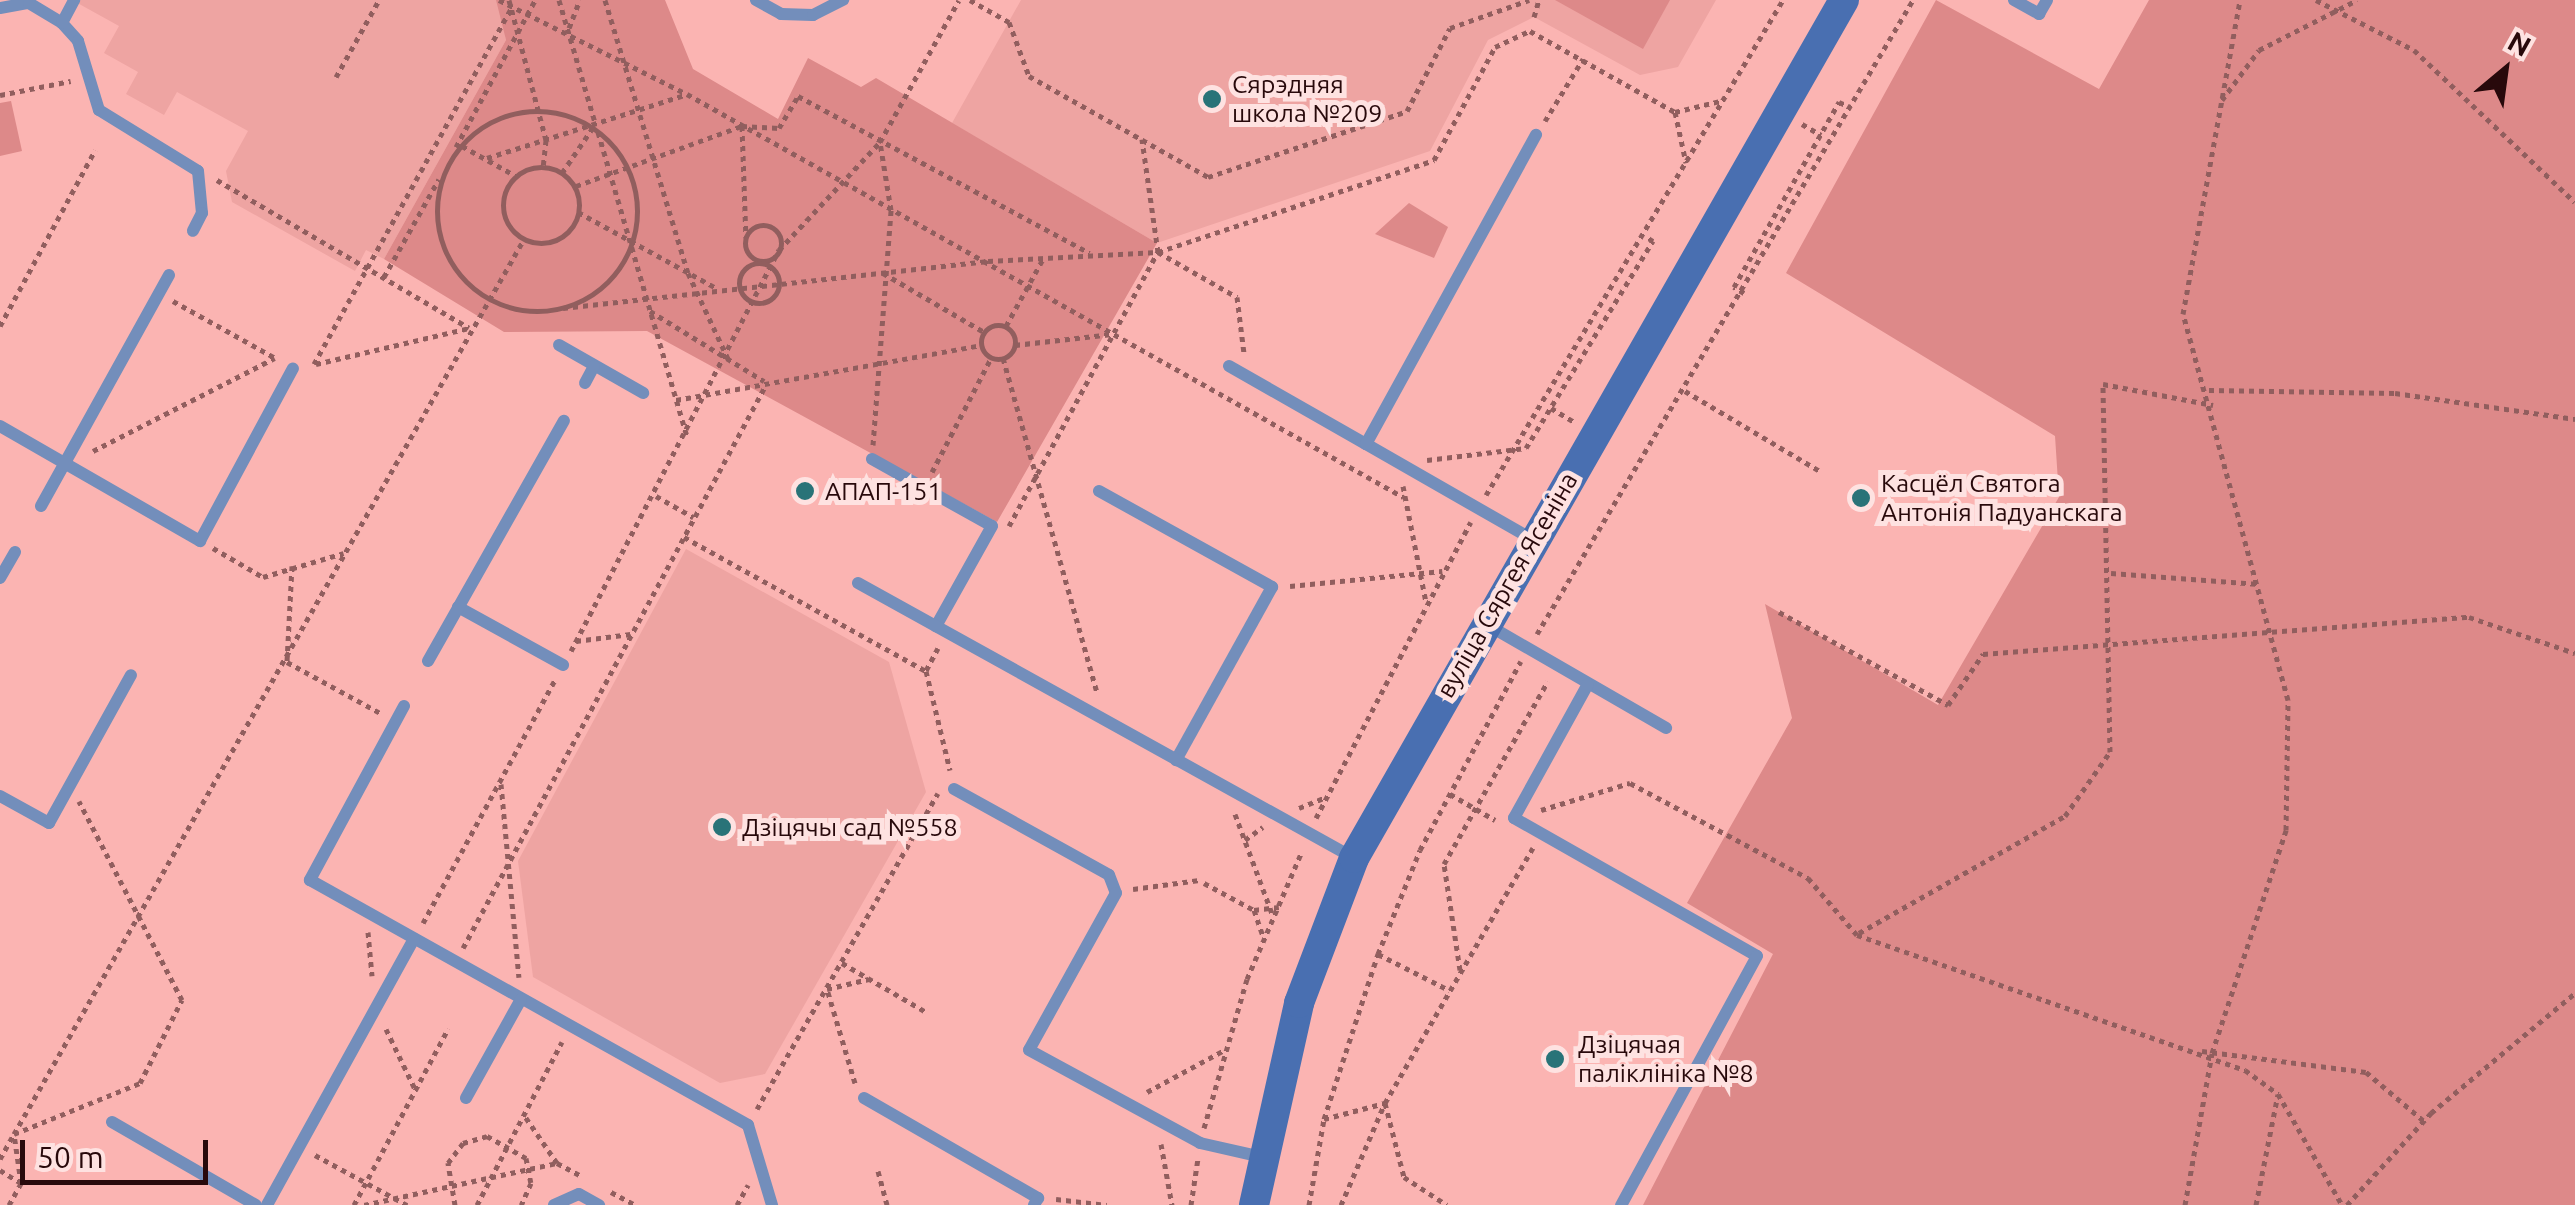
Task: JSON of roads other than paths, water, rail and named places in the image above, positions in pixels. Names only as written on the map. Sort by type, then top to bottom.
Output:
[{"type":"main road","name":"вуліца Сяргея Ясеніна","points":[[1254,1205],[1299,1003],[1354,858],[1530,538],[1844,0]]},
{"type":"lane","points":[[62,23],[74,0]]},
{"type":"lane","points":[[756,0],[780,14],[813,14],[843,0]]},
{"type":"lane","points":[[2014,0],[2038,14],[2046,0]]},
{"type":"lane","points":[[0,8],[29,3],[62,23],[99,110],[198,171],[202,213],[192,230]]},
{"type":"lane","points":[[1366,444],[1536,136]]},
{"type":"lane","points":[[40,506],[169,275]]},
{"type":"lane","points":[[559,346],[643,393]]},
{"type":"lane","points":[[585,383],[594,366]]},
{"type":"lane","points":[[1229,366],[1530,538]]},
{"type":"lane","points":[[0,426],[63,466],[200,541],[293,368]]},
{"type":"lane","points":[[428,661],[564,420]]},
{"type":"lane","points":[[872,459],[992,526],[941,630]]},
{"type":"lane","points":[[1099,491],[1272,587],[1176,760]]},
{"type":"lane","points":[[0,578],[15,552]]},
{"type":"lane","points":[[858,583],[1354,858]]},
{"type":"lane","points":[[458,607],[563,665]]},
{"type":"lane","points":[[1484,622],[1666,728]]},
{"type":"lane","points":[[0,796],[49,823],[131,675]]},
{"type":"lane","points":[[1588,684],[1510,822],[1757,956],[1621,1205]]},
{"type":"lane","points":[[404,706],[310,880],[748,1125],[772,1205]]},
{"type":"lane","points":[[954,788],[1109,875],[1116,893],[1029,1050],[1200,1143],[1262,1157]]},
{"type":"lane","points":[[267,1205],[414,939]]},
{"type":"lane","points":[[466,1098],[521,999]]},
{"type":"lane","points":[[864,1098],[1036,1201]]},
{"type":"lane","points":[[112,1122],[256,1205]]},
{"type":"lane","points":[[554,1205],[579,1194],[599,1205]]},
{"type":"place","name":"Сярэдняя школа №209","points":[[1212,99]]},
{"type":"place","name":"АПАП-151","points":[[805,491]]},
{"type":"place","name":"Касцёл Святога Антонія Падуанскага","points":[[1861,498]]},
{"type":"place","name":"Дзіцячы сад №558","points":[[722,827]]},
{"type":"place","name":"Дзіцячая паліклініка №8","points":[[1555,1059]]}]
